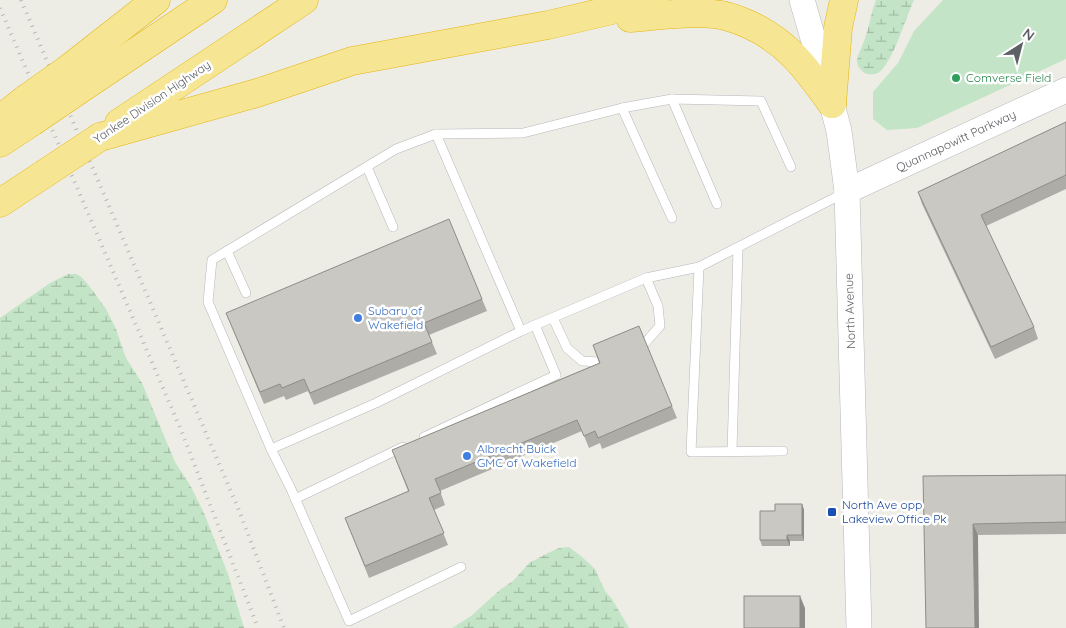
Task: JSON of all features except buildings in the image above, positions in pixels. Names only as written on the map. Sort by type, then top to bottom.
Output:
[{"type":"highway","points":[[73,79],[156,0]]},
{"type":"highway","points":[[0,143],[29,110],[73,79],[213,0]]},
{"type":"highway","name":"Yankee Division Highway","points":[[0,204],[304,0]]},
{"type":"highway","points":[[100,137],[257,93],[352,61],[548,25],[655,0]]},
{"type":"highway","points":[[832,104],[838,28],[844,0]]},
{"type":"highway","points":[[548,25],[701,13],[730,16],[764,32],[790,51],[832,104]]},
{"type":"highway","points":[[0,119],[29,110]]},
{"type":"street","name":"North Avenue","points":[[802,0],[839,131],[847,191],[859,628]]},
{"type":"street","name":"Quannapowitt Parkway","points":[[847,191],[1066,90]]},
{"type":"lane","points":[[672,99],[717,204]]},
{"type":"lane","points":[[461,567],[349,622],[271,449],[208,302],[212,260],[396,149],[436,134],[523,133],[622,108],[672,99],[761,101],[791,167]]},
{"type":"lane","points":[[622,108],[672,218]]},
{"type":"lane","points":[[436,134],[521,331]]},
{"type":"lane","points":[[367,167],[393,227]]},
{"type":"lane","points":[[271,449],[376,403],[521,331],[646,278],[699,268],[847,191]]},
{"type":"lane","points":[[732,451],[738,248]]},
{"type":"lane","points":[[227,251],[246,293]]},
{"type":"lane","points":[[699,268],[691,452],[783,451]]},
{"type":"lane","points":[[645,343],[660,326],[658,306],[646,278]]},
{"type":"lane","points":[[553,318],[567,348],[582,360],[599,362]]},
{"type":"lane","points":[[295,499],[556,375],[535,325]]},
{"type":"green space","points":[[876,0],[914,0],[888,61],[878,73],[866,74],[859,68],[857,60]]},
{"type":"green space","name":"Comverse Field","points":[[943,0],[1066,0],[1066,59],[917,128],[887,130],[873,119],[873,92],[898,63],[914,31]]},
{"type":"green space","points":[[68,274],[76,274],[87,283],[106,309],[116,329],[126,358],[142,383],[175,462],[190,485],[204,513],[228,574],[244,628],[0,628],[0,318],[50,283]]},
{"type":"green space","points":[[569,547],[595,569],[605,591],[612,599],[629,628],[452,628],[471,616],[501,589],[513,581],[529,563],[559,548]]},
{"type":"railway","points":[[21,0],[238,508],[284,628]]},
{"type":"railway","points":[[0,8],[181,430],[258,628]]},
{"type":"place","name":"Comverse Field","points":[[956,78]]},
{"type":"place","name":"Subaru of Wakefield","points":[[358,318]]},
{"type":"place","name":"Albrecht Buick GMC of Wakefield","points":[[467,456]]},
{"type":"place","name":"North Ave opp Lakeview Office Pk","points":[[832,512]]}]
